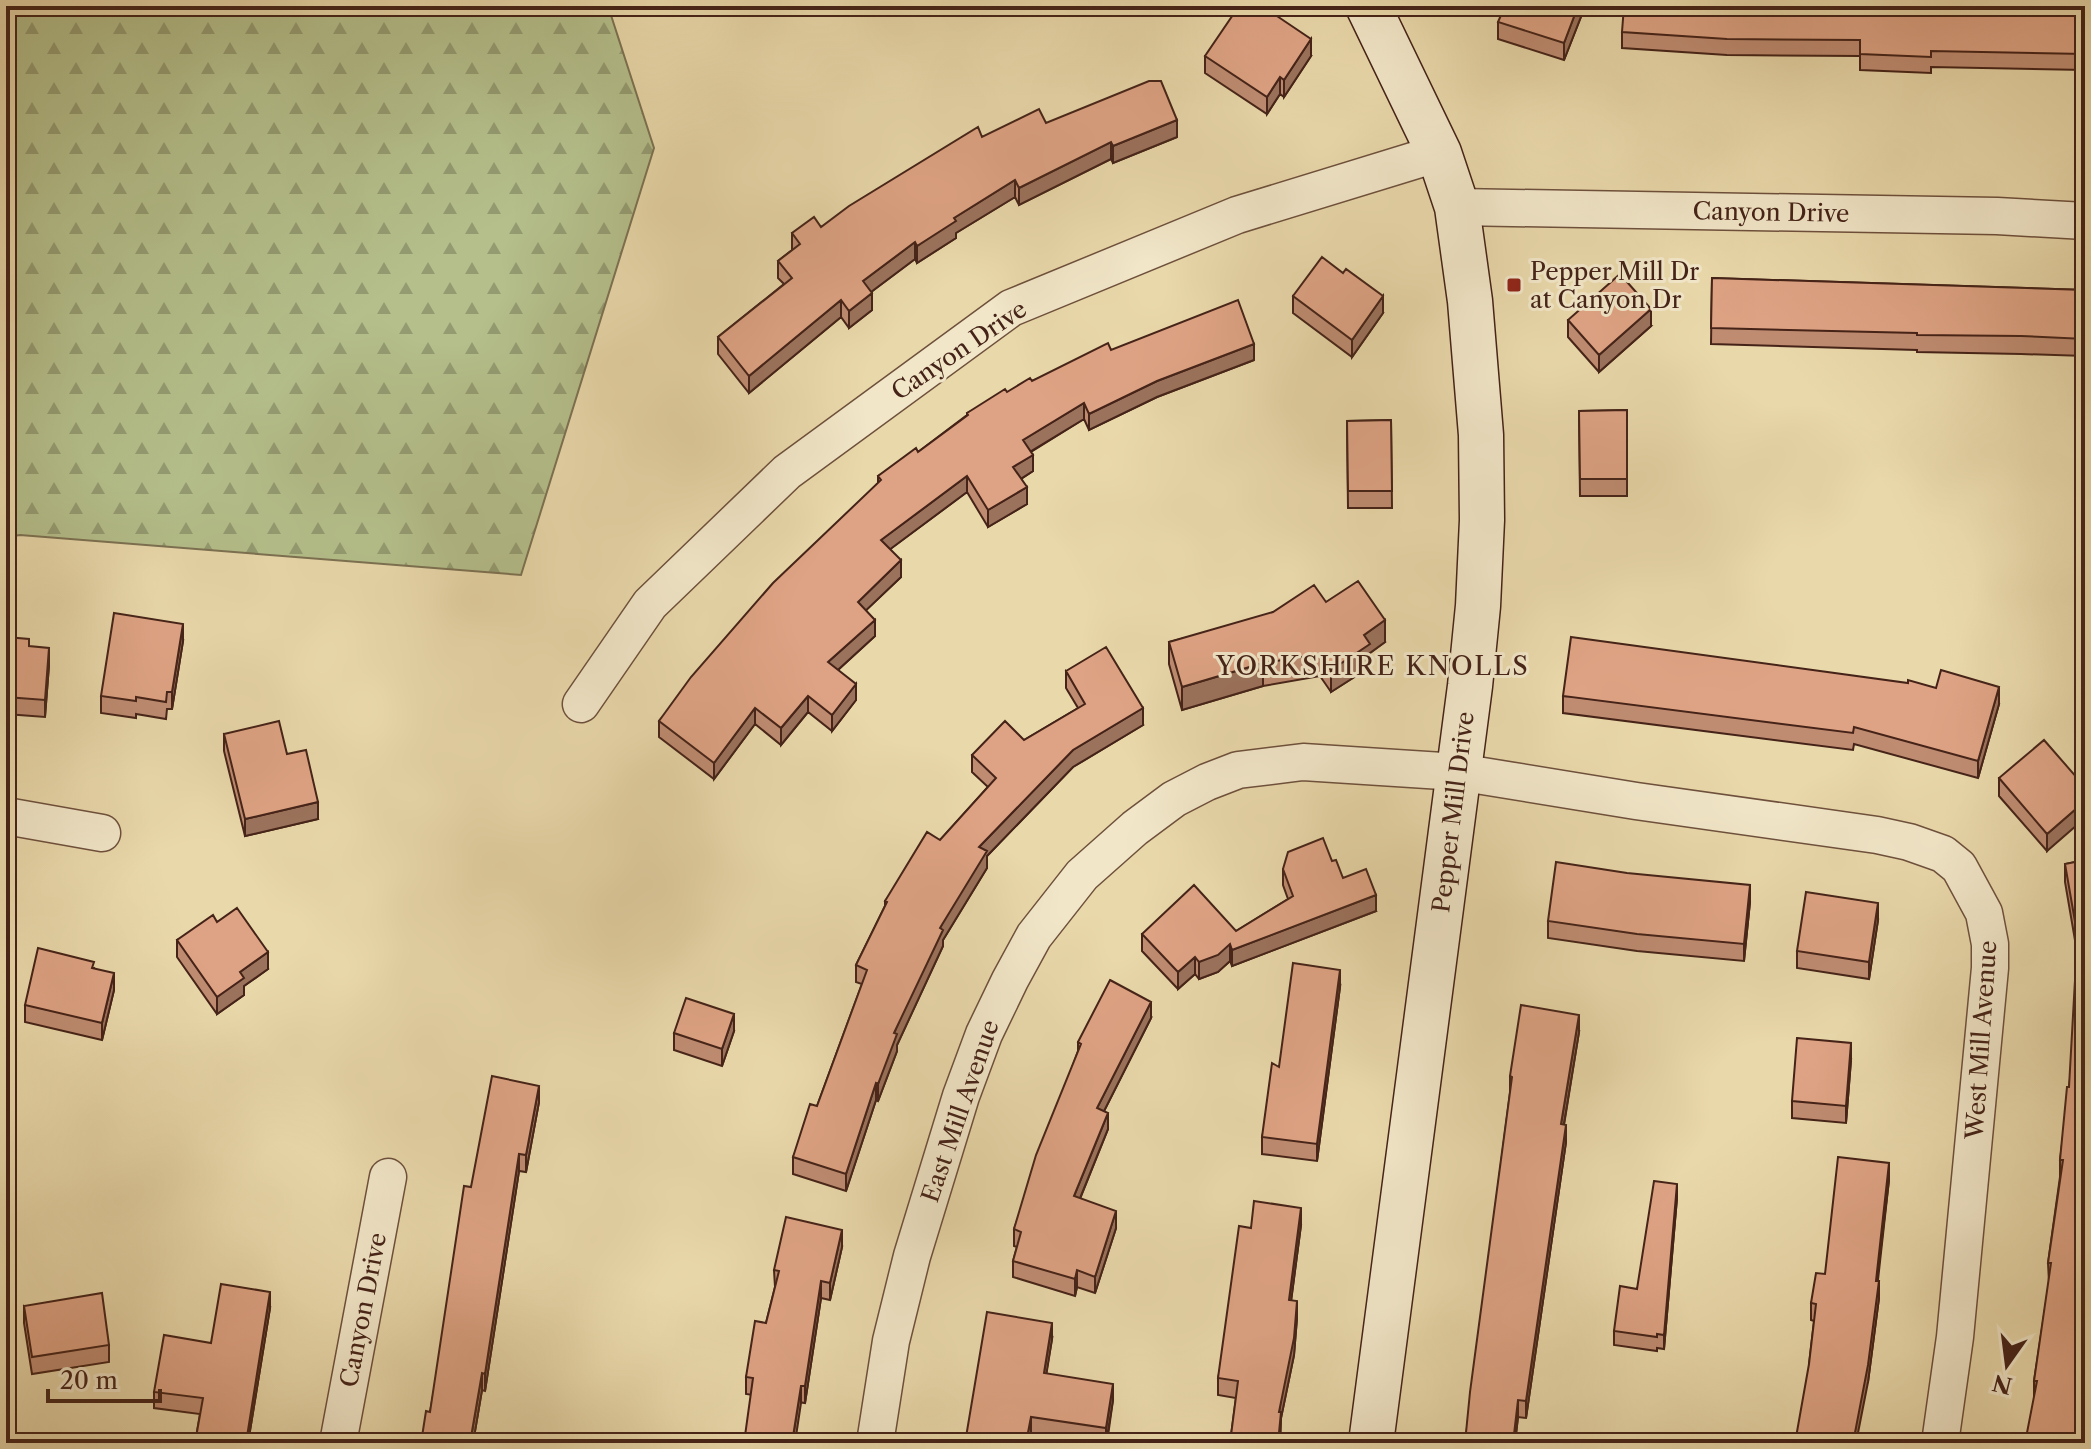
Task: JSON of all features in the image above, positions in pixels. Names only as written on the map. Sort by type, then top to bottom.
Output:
[{"type":"street","name":"Pepper Mill Drive","points":[[1368,6],[1439,153],[1457,207],[1477,372],[1482,520],[1478,606],[1371,1443]]},
{"type":"street","name":"Canyon Drive","points":[[581,704],[650,604],[787,472],[1011,308],[1237,215],[1439,153]]},
{"type":"street","name":"Canyon Drive","points":[[1457,207],[1981,216],[2085,221]]},
{"type":"street","name":"East Mill Avenue","points":[[875,1443],[891,1341],[912,1256],[961,1096],[984,1034],[1034,936],[1082,875],[1135,828],[1174,799],[1238,770],[1303,762],[1458,772]]},
{"type":"street","name":"West Mill Avenue","points":[[1458,772],[1877,835],[1943,854],[1959,867],[1984,913],[1990,944],[1990,968],[1955,1337],[1940,1443]]},
{"type":"street","points":[[6,816],[102,833]]},
{"type":"street","name":"Canyon Drive","points":[[338,1443],[388,1177]]},
{"type":"green space","points":[[6,6],[608,6],[654,148],[521,575],[20,535],[6,537]]},
{"type":"building","points":[[1239,6],[1262,6],[1311,39],[1284,80],[1280,77],[1267,97],[1205,56]]},
{"type":"building","points":[[1505,6],[1578,6],[1564,43],[1498,22]]},
{"type":"building","points":[[1624,6],[2085,6],[2085,54],[1931,51],[1931,57],[1860,54],[1860,40],[1727,39],[1622,32]]},
{"type":"building","points":[[1149,81],[1161,81],[1177,120],[1113,146],[1111,142],[1019,188],[1015,180],[954,218],[956,221],[917,246],[915,242],[863,281],[872,293],[849,311],[841,300],[749,376],[718,337],[792,278],[778,261],[800,244],[792,233],[814,217],[821,227],[849,206],[978,127],[982,137],[1039,109],[1046,123]]},
{"type":"building","points":[[1322,257],[1343,273],[1346,269],[1383,296],[1352,340],[1293,296]]},
{"type":"building","points":[[1620,274],[1651,309],[1599,355],[1568,320]]},
{"type":"building","points":[[1712,278],[2085,290],[2085,339],[1711,328]]},
{"type":"building","points":[[1238,300],[1254,344],[1157,381],[1089,414],[1084,403],[1023,440],[1033,455],[1013,467],[1027,487],[988,510],[967,476],[881,540],[901,560],[858,602],[875,620],[828,662],[856,684],[832,715],[808,696],[781,728],[755,708],[714,763],[659,721],[691,677],[773,583],[881,480],[878,476],[916,448],[918,452],[967,413],[1005,389],[1007,392],[1030,378],[1032,381],[1108,343],[1111,350]]},
{"type":"building","points":[[1627,410],[1627,479],[1580,479],[1579,411]]},
{"type":"building","points":[[1391,420],[1392,491],[1348,491],[1347,421]]},
{"type":"building","points":[[2085,499],[2085,530],[2082,529]]},
{"type":"building","points":[[1358,581],[1385,620],[1364,635],[1370,644],[1331,670],[1320,654],[1263,663],[1182,687],[1169,642],[1273,612],[1314,585],[1326,602]]},
{"type":"building","points":[[114,613],[183,624],[172,692],[167,692],[166,702],[101,696]]},
{"type":"building","points":[[6,637],[29,639],[29,646],[49,648],[45,700],[6,697]]},
{"type":"building","points":[[1571,637],[1908,683],[1908,680],[1936,688],[1941,670],[1999,687],[1978,761],[1854,727],[1853,733],[1563,696]]},
{"type":"building","points":[[1106,647],[1143,708],[1073,750],[979,847],[987,851],[940,928],[943,930],[894,1033],[897,1034],[876,1083],[846,1174],[793,1157],[810,1104],[817,1106],[867,970],[856,965],[885,901],[927,832],[940,840],[996,778],[972,755],[1005,721],[1024,740],[1085,704],[1066,671]]},
{"type":"building","points":[[279,721],[287,754],[306,750],[318,802],[245,819],[224,734]]},
{"type":"building","points":[[2044,740],[2085,787],[2085,801],[2047,834],[1999,778]]},
{"type":"building","points":[[1323,838],[1343,878],[1366,869],[1376,895],[1232,950],[1230,944],[1218,955],[1199,962],[1195,957],[1178,972],[1142,934],[1194,885],[1236,931],[1293,896],[1283,869],[1288,852]]},
{"type":"building","points":[[2085,860],[2085,979],[2065,864]]},
{"type":"building","points":[[1556,862],[1627,873],[1750,885],[1744,944],[1637,934],[1548,921]]},
{"type":"building","points":[[1806,892],[1878,903],[1869,962],[1797,951]]},
{"type":"building","points":[[237,908],[268,952],[240,972],[244,978],[217,997],[177,940],[213,915],[217,922]]},
{"type":"building","points":[[38,948],[94,962],[92,968],[114,973],[102,1023],[25,1005]]},
{"type":"building","points":[[1293,963],[1340,970],[1317,1144],[1262,1137],[1272,1063],[1279,1067]]},
{"type":"building","points":[[1110,980],[1151,1002],[1097,1108],[1108,1113],[1074,1196],[1116,1211],[1095,1277],[1077,1270],[1075,1279],[1013,1261],[1021,1232],[1014,1229],[1036,1155],[1081,1044],[1078,1042]]},
{"type":"building","points":[[2075,980],[2085,981],[2085,1443],[2025,1443],[2037,1381],[2034,1381],[2063,1160],[2060,1160],[2069,1087]]},
{"type":"building","points":[[686,998],[734,1014],[722,1049],[674,1033]]},
{"type":"building","points":[[1521,1005],[1579,1015],[1561,1124],[1566,1125],[1526,1401],[1518,1400],[1513,1443],[1465,1443],[1510,1076]]},
{"type":"building","points":[[1797,1038],[1851,1043],[1846,1106],[1792,1101]]},
{"type":"building","points":[[492,1076],[539,1086],[526,1155],[519,1154],[485,1374],[482,1373],[470,1443],[421,1443],[426,1411],[430,1412],[464,1186],[471,1187]]},
{"type":"building","points":[[1838,1157],[1889,1163],[1868,1365],[1853,1443],[1795,1443],[1816,1304],[1811,1303],[1816,1273],[1825,1274]]},
{"type":"building","points":[[1654,1181],[1677,1184],[1664,1335],[1657,1334],[1657,1337],[1614,1331],[1620,1286],[1637,1289]]},
{"type":"building","points":[[1254,1201],[1301,1208],[1289,1300],[1297,1301],[1294,1338],[1279,1412],[1278,1443],[1230,1443],[1238,1381],[1218,1378],[1239,1226],[1251,1228]]},
{"type":"building","points":[[786,1217],[842,1230],[830,1283],[821,1281],[805,1386],[801,1386],[792,1443],[744,1443],[753,1378],[746,1377],[755,1321],[766,1323],[779,1271],[774,1270]]},
{"type":"building","points":[[221,1284],[270,1292],[246,1443],[195,1443],[203,1398],[154,1392],[164,1335],[211,1343]]},
{"type":"building","points":[[102,1293],[109,1345],[32,1357],[24,1306]]},
{"type":"building","points":[[987,1312],[1052,1323],[1044,1373],[1113,1384],[1106,1428],[1031,1417],[1026,1443],[965,1443]]},
{"type":"place","name":"Pepper Mill Dr at Canyon Dr","points":[[1514,285]]},
{"type":"district","name":"YORKSHIRE KNOLLS","points":[[1373,666]]}]
